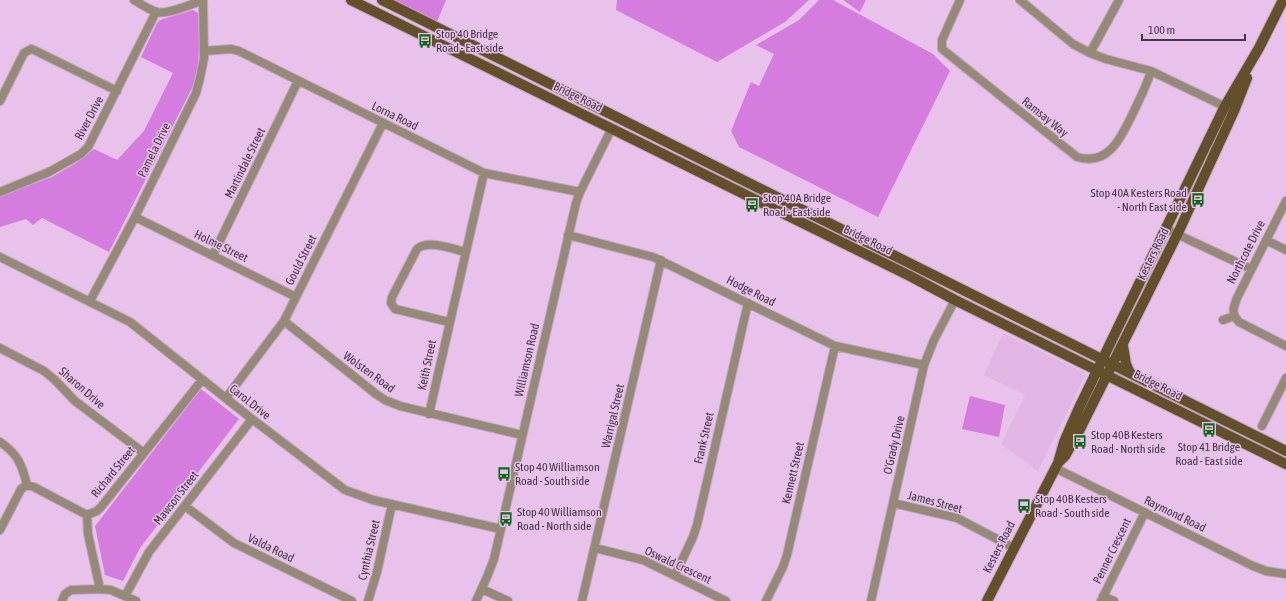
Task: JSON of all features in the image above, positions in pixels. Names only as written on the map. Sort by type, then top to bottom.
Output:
[{"type":"main road","name":"Bridge Road","points":[[351,0],[718,180],[1286,464]]},
{"type":"main road","name":"Bridge Road","points":[[382,0],[1286,451]]},
{"type":"main road","name":"Kesters Road","points":[[987,601],[1056,466],[1064,442],[1225,106],[1259,48],[1283,0]]},
{"type":"main road","name":"Kesters Road","points":[[1056,466],[1071,446],[1123,346],[1178,233],[1234,112],[1259,48]]},
{"type":"main road","points":[[512,79],[517,67]]},
{"type":"main road","points":[[612,128],[618,117]]},
{"type":"main road","points":[[718,180],[722,170]]},
{"type":"main road","points":[[956,300],[961,288]]},
{"type":"main road","points":[[1123,346],[1126,364],[1130,373]]},
{"type":"street","points":[[134,0],[156,12],[164,12],[203,0]]},
{"type":"street","name":"Pamela Drive","points":[[90,301],[135,217],[196,93],[204,51],[203,0]]},
{"type":"street","name":"Ramsay Way","points":[[960,0],[942,40],[942,49],[1077,157],[1091,159],[1099,158],[1115,146],[1122,136],[1148,82],[1151,71]]},
{"type":"street","points":[[1020,0],[1073,44],[1090,54],[1151,71],[1225,106],[1234,112]]},
{"type":"street","points":[[1090,54],[1119,0]]},
{"type":"street","name":"River Drive","points":[[0,192],[44,174],[85,151],[91,142],[156,12]]},
{"type":"street","points":[[0,101],[24,53],[31,49],[117,91]]},
{"type":"street","name":"Lorna Road","points":[[204,51],[239,51],[484,173],[580,192]]},
{"type":"street","name":"Martindale Street","points":[[213,256],[298,81]]},
{"type":"street","name":"Gould Street","points":[[226,398],[284,321],[382,123]]},
{"type":"street","name":"Williamson Road","points":[[476,601],[494,559],[568,235],[580,192],[612,128]]},
{"type":"street","name":"Keith Street","points":[[429,414],[484,173]]},
{"type":"street","name":"Northcote Drive","points":[[1234,316],[1234,306],[1286,201]]},
{"type":"street","name":"Holme Street","points":[[135,217],[296,297]]},
{"type":"street","points":[[1166,229],[1178,233],[1252,269]]},
{"type":"street","name":"Hodge Road","points":[[568,235],[648,254],[835,346],[924,365]]},
{"type":"street","points":[[1266,240],[1286,250]]},
{"type":"street","points":[[449,322],[395,309],[391,303],[392,297],[420,246],[430,244],[465,252]]},
{"type":"street","points":[[0,267],[2,258]]},
{"type":"street","name":"Carol Drive","points":[[2,258],[130,322],[341,488],[359,495],[392,504],[500,529]]},
{"type":"street","name":"Warrigal Street","points":[[582,601],[661,260]]},
{"type":"street","name":"O'Grady Drive","points":[[871,601],[924,365],[934,340],[956,300]]},
{"type":"street","name":"Frank Street","points":[[675,575],[697,525],[748,304]]},
{"type":"street","points":[[1223,320],[1234,316],[1239,322],[1286,346]]},
{"type":"street","name":"Wolsten Road","points":[[284,321],[381,397],[400,406],[429,414],[522,435]]},
{"type":"street","name":"Kennett Street","points":[[766,601],[783,567],[787,555],[835,346]]},
{"type":"street","name":"Sharon Drive","points":[[0,348],[44,371],[75,401],[144,453]]},
{"type":"street","points":[[1262,426],[1286,378]]},
{"type":"street","name":"Richard Street","points":[[87,514],[97,511],[101,507],[202,380]]},
{"type":"street","name":"Mawson Street","points":[[125,596],[149,552],[252,419]]},
{"type":"street","points":[[0,442],[14,453],[22,468],[28,485]]},
{"type":"street","name":"Raymond Road","points":[[1056,466],[1257,568],[1286,574]]},
{"type":"street","points":[[0,528],[21,489],[28,485],[87,514],[88,534],[100,589]]},
{"type":"street","name":"James Street","points":[[893,503],[957,518],[1014,548]]},
{"type":"street","name":"Cynthia Street","points":[[368,601],[377,572],[392,504]]},
{"type":"street","name":"Valda Road","points":[[185,506],[234,543],[352,601]]},
{"type":"street","name":"Penner Crescent","points":[[1102,598],[1145,512]]},
{"type":"street","name":"Oswald Crescent","points":[[595,548],[643,560],[726,601]]},
{"type":"street","points":[[62,601],[65,594],[71,590],[100,589],[111,590],[136,601]]},
{"type":"street","points":[[482,589],[508,601]]},
{"type":"street","points":[[1102,598],[1114,601]]},
{"type":"shaded area","points":[[382,0],[446,0],[435,26]]},
{"type":"shaded area","points":[[617,0],[809,0],[785,22],[717,62],[616,10]]},
{"type":"shaded area","points":[[819,0],[833,0],[933,54],[950,71],[878,217],[739,147],[731,131],[751,82],[759,86],[774,54],[756,45],[799,20]]},
{"type":"shaded area","points":[[843,0],[866,0],[860,12]]},
{"type":"shaded area","points":[[193,10],[198,13],[199,41],[196,77],[193,86],[109,252],[42,218],[33,225],[26,219],[0,227],[0,196],[52,177],[76,163],[94,149],[117,160],[144,131],[173,73],[141,57],[157,23],[160,20]]},
{"type":"shaded area","points":[[1003,333],[1085,373],[1085,376],[1038,471],[1001,444],[1025,395],[984,375]]},
{"type":"shaded area","points":[[201,389],[239,419],[140,548],[123,581],[105,575],[95,526]]},
{"type":"shaded area","points":[[970,396],[1005,405],[999,437],[962,429]]},
{"type":"place","name":"Stop 40 Bridge Road - East side","points":[[425,41]]},
{"type":"place","name":"Stop 40A Kesters Road - North East side","points":[[1198,200]]},
{"type":"place","name":"Stop 40A Bridge Road - East side","points":[[752,205]]},
{"type":"place","name":"Stop 41 Bridge Road - East side","points":[[1209,430]]},
{"type":"place","name":"Stop 40B Kesters Road - North side","points":[[1080,442]]},
{"type":"place","name":"Stop 40 Williamson Road - South side","points":[[504,474]]},
{"type":"place","name":"Stop 40B Kesters Road - South side","points":[[1024,506]]},
{"type":"place","name":"Stop 40 Williamson Road - North side","points":[[506,519]]}]
